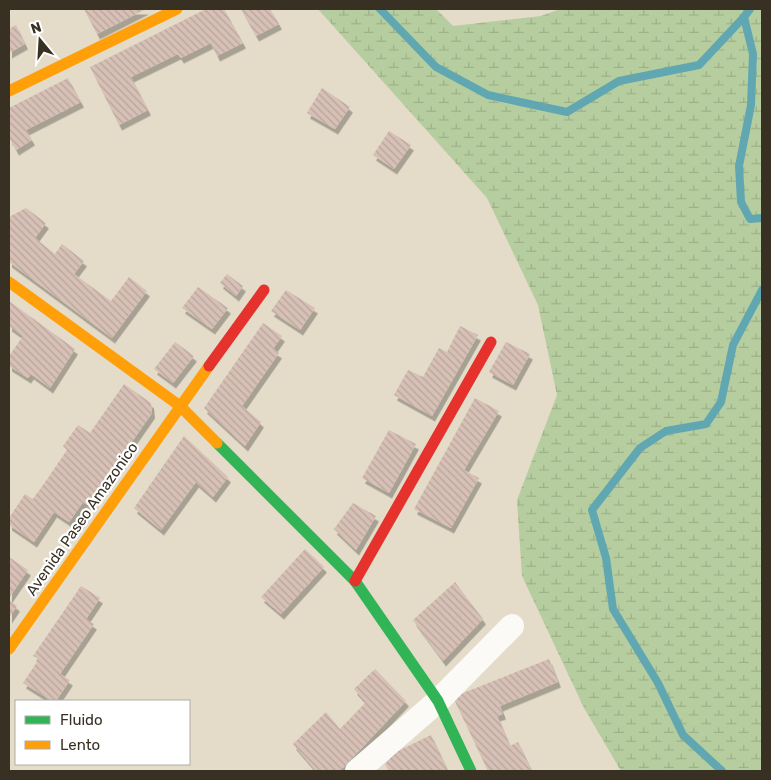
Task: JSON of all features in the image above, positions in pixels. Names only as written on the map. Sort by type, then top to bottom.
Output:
[{"type":"street","points":[[9,91],[177,9]]},
{"type":"street","points":[[9,282],[180,406],[355,581],[438,701],[471,771]]},
{"type":"street","name":"Avenida Paseo Amazonico","points":[[9,649],[264,290]]},
{"type":"street","points":[[355,581],[491,342]]},
{"type":"street","points":[[357,771],[438,701],[512,626]]},
{"type":"green space","points":[[318,9],[436,9],[453,26],[541,16],[560,9],[762,9],[762,771],[621,771],[584,708],[522,576],[517,500],[557,395],[538,305],[487,198]]},
{"type":"building","points":[[84,9],[146,9],[97,34]]},
{"type":"building","points":[[206,9],[224,9],[243,43],[217,56],[211,43],[181,58],[178,54],[131,77],[148,110],[119,125],[90,67]]},
{"type":"building","points":[[241,9],[270,9],[279,24],[256,36]]},
{"type":"building","points":[[16,25],[25,44],[9,53],[9,29]]},
{"type":"building","points":[[68,78],[81,102],[26,130],[32,140],[16,150],[9,140],[9,108]]},
{"type":"building","points":[[322,88],[350,107],[335,129],[307,113]]},
{"type":"building","points":[[389,131],[411,145],[394,169],[373,155]]},
{"type":"building","points":[[26,208],[46,223],[35,238],[55,254],[62,244],[84,261],[74,274],[111,301],[129,277],[147,291],[112,338],[9,262],[9,217]]},
{"type":"building","points":[[227,274],[243,286],[236,296],[220,283]]},
{"type":"building","points":[[198,287],[228,308],[212,329],[182,308]]},
{"type":"building","points":[[286,290],[315,308],[300,330],[271,311]]},
{"type":"building","points":[[9,301],[75,349],[50,388],[31,374],[28,378],[9,366],[9,356],[23,336],[9,326]]},
{"type":"building","points":[[263,323],[282,336],[273,349],[279,353],[242,406],[261,422],[245,446],[204,408]]},
{"type":"building","points":[[460,326],[478,335],[432,416],[394,395],[408,370],[423,377],[439,348],[447,352]]},
{"type":"building","points":[[175,342],[194,356],[173,383],[154,369]]},
{"type":"building","points":[[506,342],[530,354],[513,385],[489,372]]},
{"type":"building","points":[[124,384],[151,403],[152,413],[88,505],[83,502],[69,522],[54,512],[34,542],[9,525],[9,518],[25,494],[33,499],[48,478],[67,450],[63,446],[78,425],[90,433]]},
{"type":"building","points":[[475,398],[499,411],[464,470],[479,478],[451,528],[414,509]]},
{"type":"building","points":[[389,430],[416,444],[389,493],[362,478]]},
{"type":"building","points":[[184,436],[228,477],[213,497],[196,482],[161,530],[134,508]]},
{"type":"building","points":[[353,503],[376,516],[356,550],[334,529]]},
{"type":"building","points":[[305,549],[324,567],[281,614],[261,597]]},
{"type":"building","points":[[9,557],[28,570],[9,598]]},
{"type":"building","points":[[455,582],[483,619],[443,661],[413,620]]},
{"type":"building","points":[[81,586],[100,598],[86,619],[94,624],[60,674],[70,680],[57,700],[50,700],[23,683],[39,659],[33,656]]},
{"type":"building","points":[[9,600],[17,606],[9,618]]},
{"type":"building","points":[[549,659],[558,682],[500,706],[503,714],[497,716],[510,746],[518,742],[532,771],[488,771],[453,697]]},
{"type":"building","points":[[375,669],[406,701],[340,771],[316,771],[293,744],[326,712],[340,729],[366,702],[354,689]]},
{"type":"building","points":[[431,735],[448,771],[389,771],[385,764],[396,752]]},
{"type":"waterway","points":[[380,9],[436,67],[488,95],[567,112],[619,81],[699,65],[744,17]]},
{"type":"waterway","points":[[750,9],[744,17],[753,54],[751,105],[739,166],[741,202],[750,219],[762,218]]},
{"type":"waterway","points":[[722,771],[683,735],[658,683],[613,609],[606,558],[592,510],[640,448],[666,431],[706,424],[721,402],[733,345],[762,290]]},
{"type":"traffic: fast","points":[[217,443],[355,581],[438,701],[471,771]]},
{"type":"traffic: slow","points":[[9,91],[177,9]]},
{"type":"traffic: slow","points":[[9,282],[180,406],[217,443]]},
{"type":"traffic: slow","points":[[9,649],[209,366]]},
{"type":"traffic: jam","points":[[209,366],[264,290]]},
{"type":"traffic: jam","points":[[355,581],[491,342]]}]
